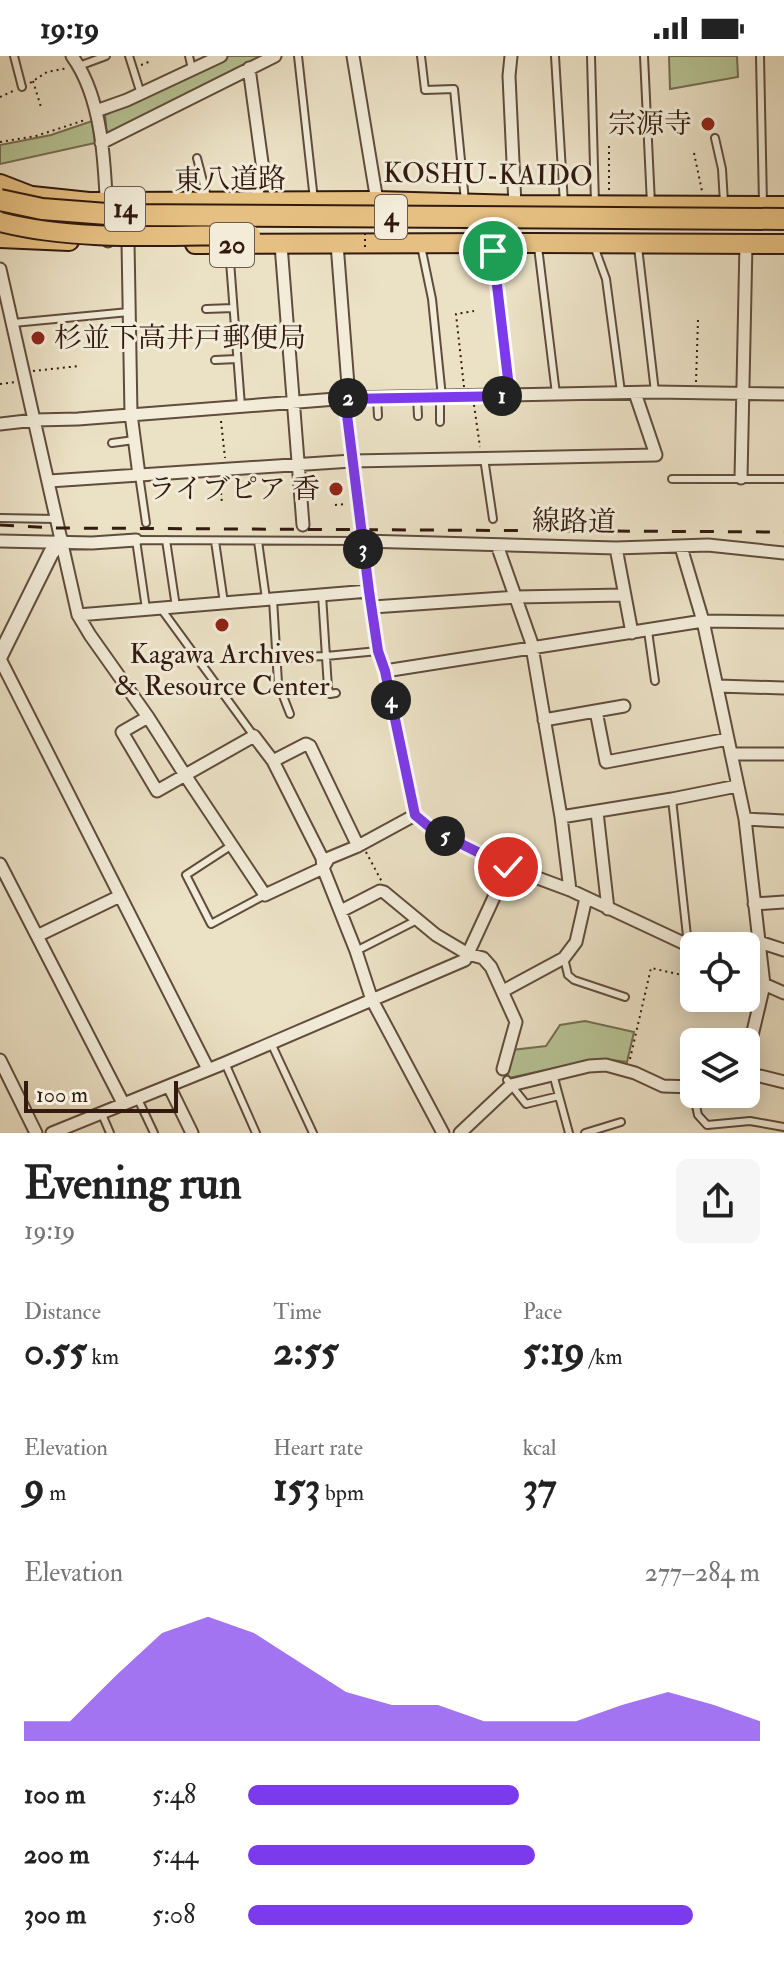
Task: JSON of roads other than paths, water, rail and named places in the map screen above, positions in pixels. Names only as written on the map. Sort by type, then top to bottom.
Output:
[{"type":"highway","name":"4","points":[[0,197],[42,209],[120,215],[784,219]]},
{"type":"highway","name":"4","points":[[0,214],[51,224],[117,228],[784,232]]},
{"type":"main road","points":[[0,184],[32,196]]},
{"type":"main road","name":"KOSHU-KAIDO","points":[[0,197],[32,196],[89,202],[208,201],[255,205],[377,201],[565,206],[602,200],[651,206],[784,206]]},
{"type":"main road","name":"東八道路","points":[[0,197],[135,209],[464,204]]},
{"type":"main road","name":"東八道路","points":[[0,222],[25,229],[92,235],[251,235],[465,243]]},
{"type":"main road","name":"20","points":[[0,238],[229,245],[784,244]]},
{"type":"street","points":[[97,114],[221,56]]},
{"type":"street","points":[[101,143],[275,56]]},
{"type":"street","points":[[353,56],[377,201]]},
{"type":"street","points":[[511,56],[509,76],[515,205]]},
{"type":"street","points":[[75,61],[84,74],[97,114],[108,241]]},
{"type":"street","points":[[249,68],[263,170],[257,178],[255,205]]},
{"type":"street","points":[[128,242],[131,414],[139,475]]},
{"type":"street","points":[[337,244],[352,461],[362,541],[378,651],[385,671],[415,815],[433,830],[508,867],[570,890],[680,942]]},
{"type":"street","points":[[741,478],[746,244]]},
{"type":"street","points":[[281,245],[303,525]]},
{"type":"street","points":[[0,269],[78,615],[265,895],[323,868],[327,859],[415,815]]},
{"type":"street","points":[[0,424],[347,398],[655,392],[784,394]]},
{"type":"street","points":[[49,481],[352,461],[656,455],[635,393]]},
{"type":"street","points":[[0,541],[92,543],[136,540]]},
{"type":"street","points":[[61,541],[51,553],[0,657],[208,1069]]},
{"type":"street","name":"線路道","points":[[362,541],[616,548],[708,545],[783,556]]},
{"type":"street","points":[[497,545],[531,641],[561,817],[570,890]]},
{"type":"street","points":[[681,547],[703,621],[745,819],[758,932]]},
{"type":"street","points":[[616,548],[632,633]]},
{"type":"street","points":[[78,615],[369,591]]},
{"type":"street","points":[[373,607],[516,597],[624,595]]},
{"type":"street","points":[[385,671],[703,621],[784,622]]},
{"type":"street","points":[[718,686],[784,688]]},
{"type":"street","points":[[544,720],[624,706]]},
{"type":"street","points":[[596,711],[606,762],[728,739]]},
{"type":"street","points":[[148,717],[122,732],[157,791],[254,736],[273,761],[322,858],[372,1000],[443,1133]]},
{"type":"street","points":[[273,761],[306,744],[310,746],[360,845]]},
{"type":"street","points":[[731,754],[784,754]]},
{"type":"street","points":[[561,817],[737,786]]},
{"type":"street","points":[[597,812],[608,909]]},
{"type":"street","points":[[745,819],[784,821]]},
{"type":"street","points":[[0,864],[123,1103]]},
{"type":"street","points":[[53,1133],[465,960],[508,867]]},
{"type":"street","points":[[341,911],[380,891],[384,892],[436,935],[468,954],[483,958],[491,967],[516,1022],[507,1078],[460,1133]]},
{"type":"street","points":[[37,936],[120,896]]},
{"type":"street","points":[[503,991],[564,958],[576,942],[586,898]]},
{"type":"street","points":[[754,904],[784,902]]},
{"type":"street","points":[[760,942],[784,950]]},
{"type":"street","points":[[754,1028],[764,985],[760,951]]},
{"type":"street","points":[[760,983],[784,993]]},
{"type":"street","points":[[0,1060],[36,1133]]},
{"type":"street","points":[[507,1078],[606,1065],[635,1073],[663,1086],[680,1087]]},
{"type":"street","points":[[760,1076],[784,1082]]},
{"type":"street","points":[[169,1086],[192,1133]]},
{"type":"lane","points":[[14,56],[22,87]]},
{"type":"lane","points":[[75,61],[106,56]]},
{"type":"lane","points":[[129,56],[141,94]]},
{"type":"lane","points":[[189,56],[192,69]]},
{"type":"lane","points":[[298,56],[314,201]]},
{"type":"lane","points":[[421,56],[425,90],[454,89],[464,204]]},
{"type":"lane","points":[[555,56],[565,206]]},
{"type":"lane","points":[[591,56],[602,200]]},
{"type":"lane","points":[[644,56],[651,206]]},
{"type":"lane","points":[[760,56],[763,207]]},
{"type":"lane","points":[[715,138],[722,169],[724,206]]},
{"type":"lane","points":[[197,158],[208,201]]},
{"type":"lane","points":[[492,243],[510,396]]},
{"type":"lane","points":[[537,243],[556,394]]},
{"type":"lane","points":[[593,243],[606,279],[621,393]]},
{"type":"lane","points":[[638,243],[655,392]]},
{"type":"lane","points":[[421,244],[432,299],[442,382],[440,422]]},
{"type":"lane","points":[[229,245],[241,406]]},
{"type":"lane","points":[[206,309],[233,308]]},
{"type":"lane","points":[[12,323],[129,312]]},
{"type":"lane","points":[[215,360],[237,359]]},
{"type":"lane","points":[[417,397],[418,416]]},
{"type":"lane","points":[[377,398],[378,416]]},
{"type":"lane","points":[[112,443],[134,440]]},
{"type":"lane","points":[[483,458],[493,519]]},
{"type":"lane","points":[[139,475],[146,523]]},
{"type":"lane","points":[[672,479],[784,479]]},
{"type":"lane","points":[[0,518],[56,519]]},
{"type":"lane","points":[[146,609],[136,540],[362,541]]},
{"type":"lane","points":[[166,540],[176,607]]},
{"type":"lane","points":[[215,541],[224,603]]},
{"type":"lane","points":[[258,541],[269,599],[278,683],[290,714]]},
{"type":"lane","points":[[322,595],[328,688],[330,694],[336,693]]},
{"type":"lane","points":[[161,608],[254,736]]},
{"type":"lane","points":[[648,631],[655,681]]},
{"type":"lane","points":[[276,658],[378,651]]},
{"type":"lane","points":[[672,799],[689,932]]},
{"type":"lane","points":[[232,845],[186,875],[211,924],[265,895]]},
{"type":"lane","points":[[356,951],[417,920]]},
{"type":"lane","points":[[564,958],[568,975],[574,980],[625,997]]},
{"type":"lane","points":[[271,1043],[313,1133]]},
{"type":"lane","points":[[225,1063],[256,1133]]},
{"type":"lane","points":[[553,1074],[569,1133]]},
{"type":"lane","points":[[507,1078],[526,1104],[559,1096]]},
{"type":"lane","points":[[137,1097],[154,1133]]},
{"type":"lane","points":[[697,1108],[698,1115],[707,1125],[750,1121],[784,1127]]},
{"type":"lane","points":[[101,1112],[110,1133]]},
{"type":"lane","points":[[585,1133],[621,1122]]},
{"type":"railway","points":[[0,525],[58,528],[784,532]]},
{"type":"place","name":"宗源寺","points":[[708,124]]},
{"type":"place","name":"杉並下高井戸郵便局","points":[[38,338]]},
{"type":"place","name":"ライブピア 香","points":[[336,489]]},
{"type":"place","name":"Kagawa Archives & Resource Center","points":[[222,625]]}]
